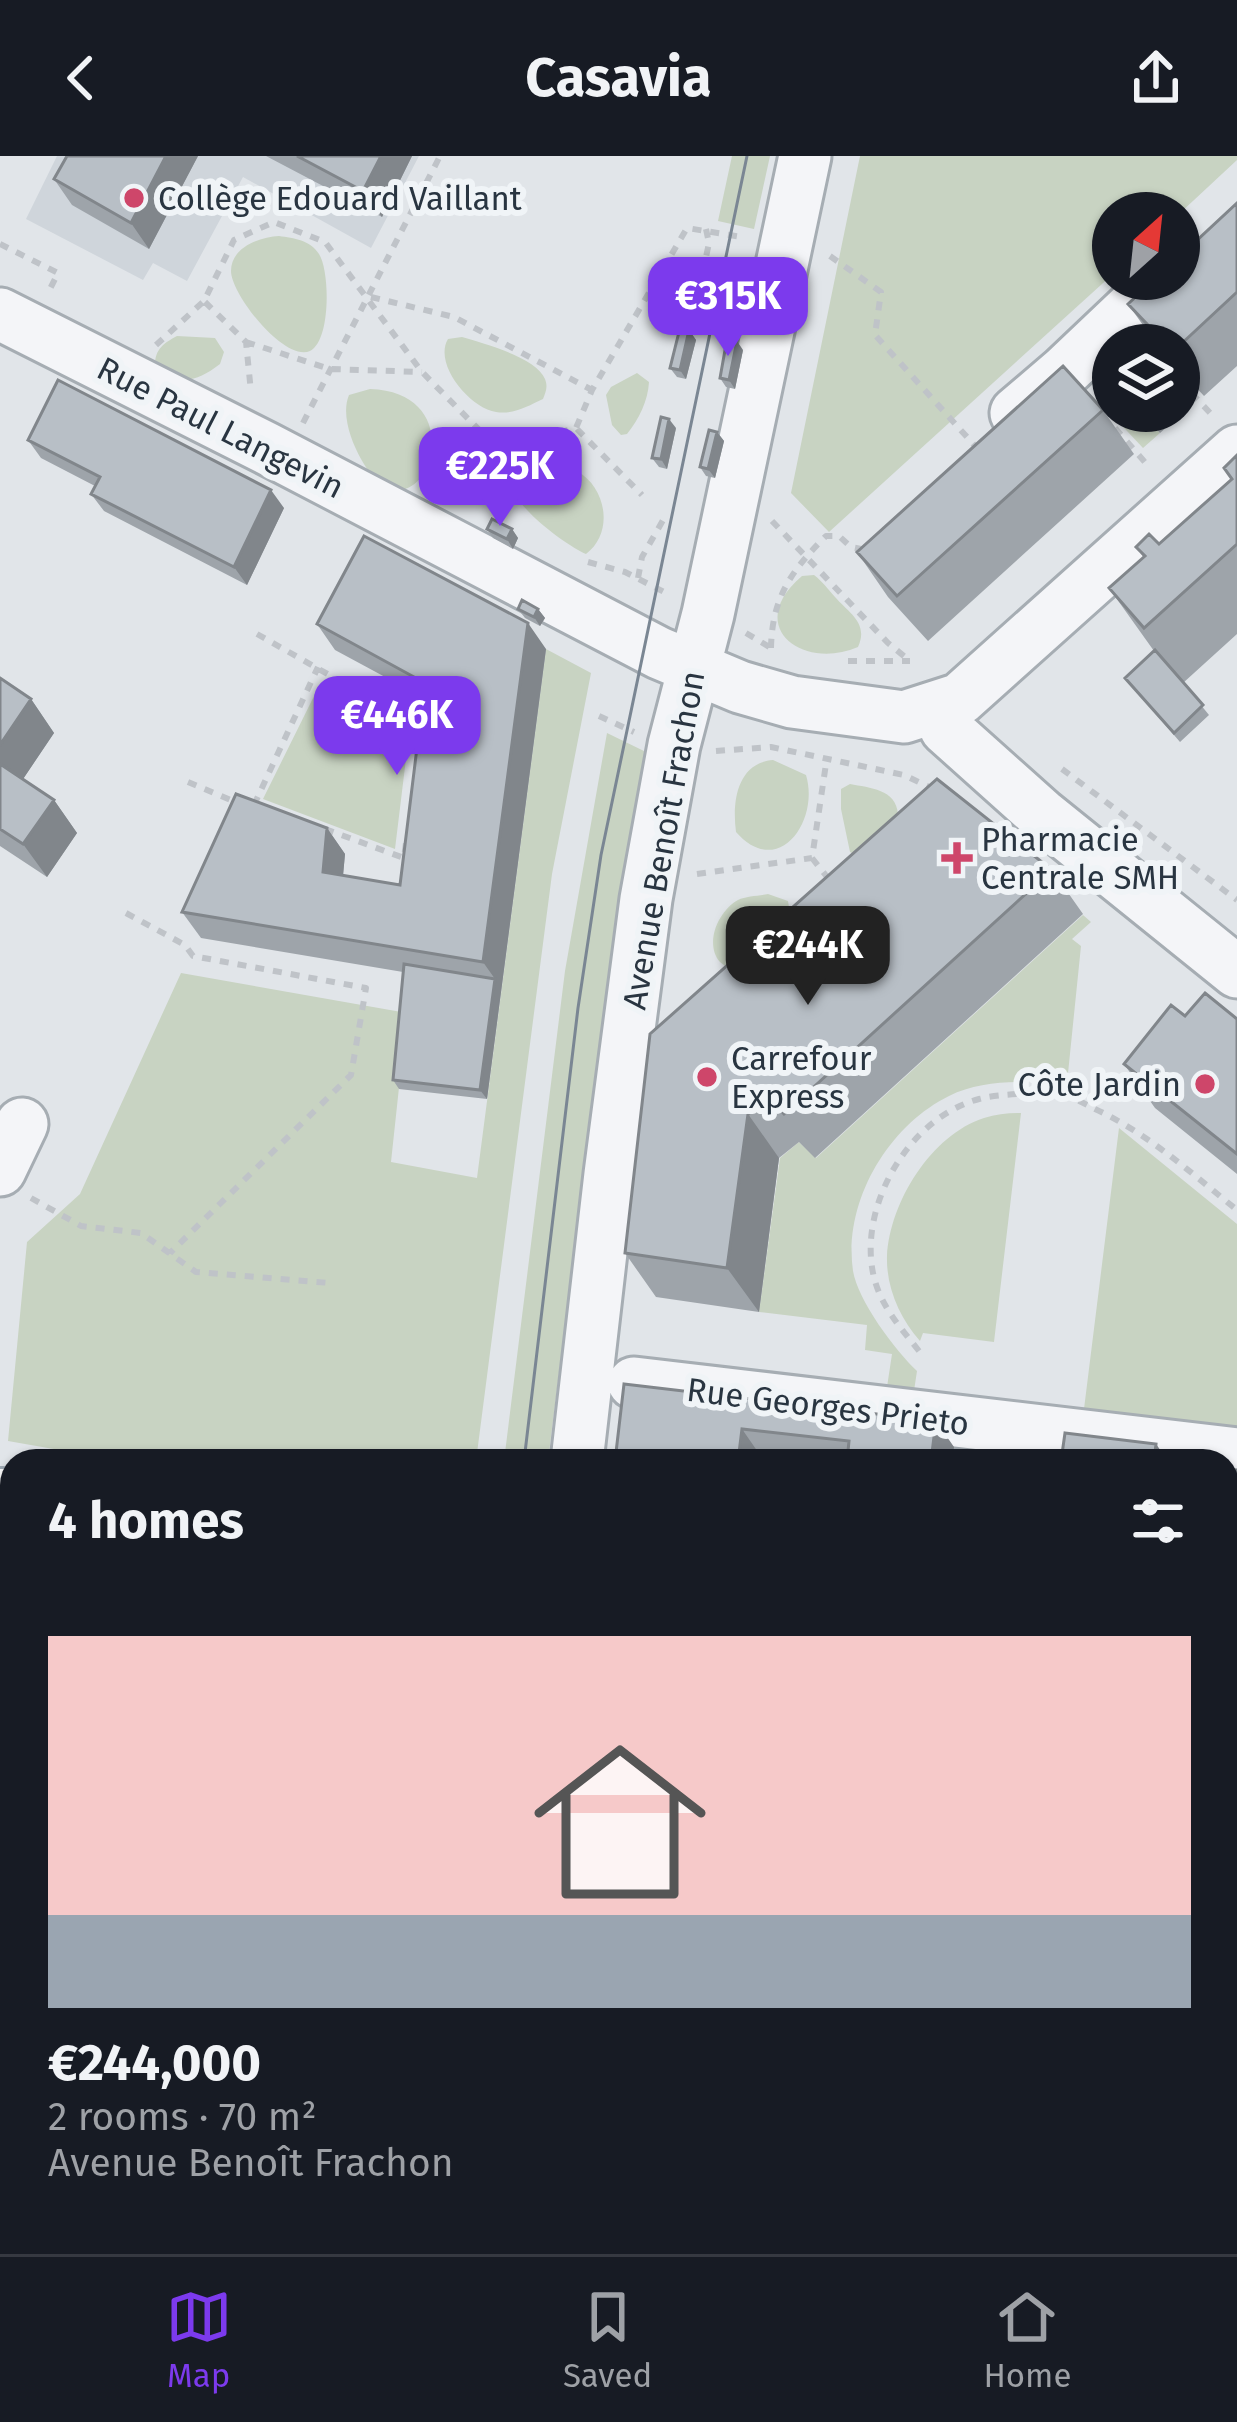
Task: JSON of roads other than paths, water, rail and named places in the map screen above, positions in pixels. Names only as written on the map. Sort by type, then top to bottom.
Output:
[{"type":"street","name":"Avenue Benoît Frachon","points":[[579,1449],[646,899],[674,745],[708,614],[805,156]]},
{"type":"street","points":[[976,447],[1139,300]]},
{"type":"street","name":"Rue Paul Langevin","points":[[22,307],[287,458],[693,668],[792,702],[904,718],[936,708]]},
{"type":"street","points":[[1230,439],[1181,500],[998,667],[960,699],[936,708],[946,730],[1041,814],[1237,972]]},
{"type":"street","points":[[0,1170],[22,1124]]},
{"type":"street","name":"Rue Georges Prieto","points":[[634,1383],[1195,1449]]},
{"type":"tram line","points":[[525,1449],[601,855],[747,156]]},
{"type":"place","name":"Collège Edouard Vaillant","points":[[134,198]]},
{"type":"place","name":"Pharmacie Centrale SMH","points":[[957,858]]},
{"type":"place","name":"Carrefour Express","points":[[707,1077]]},
{"type":"place","name":"Côte Jardin","points":[[1205,1084]]}]
